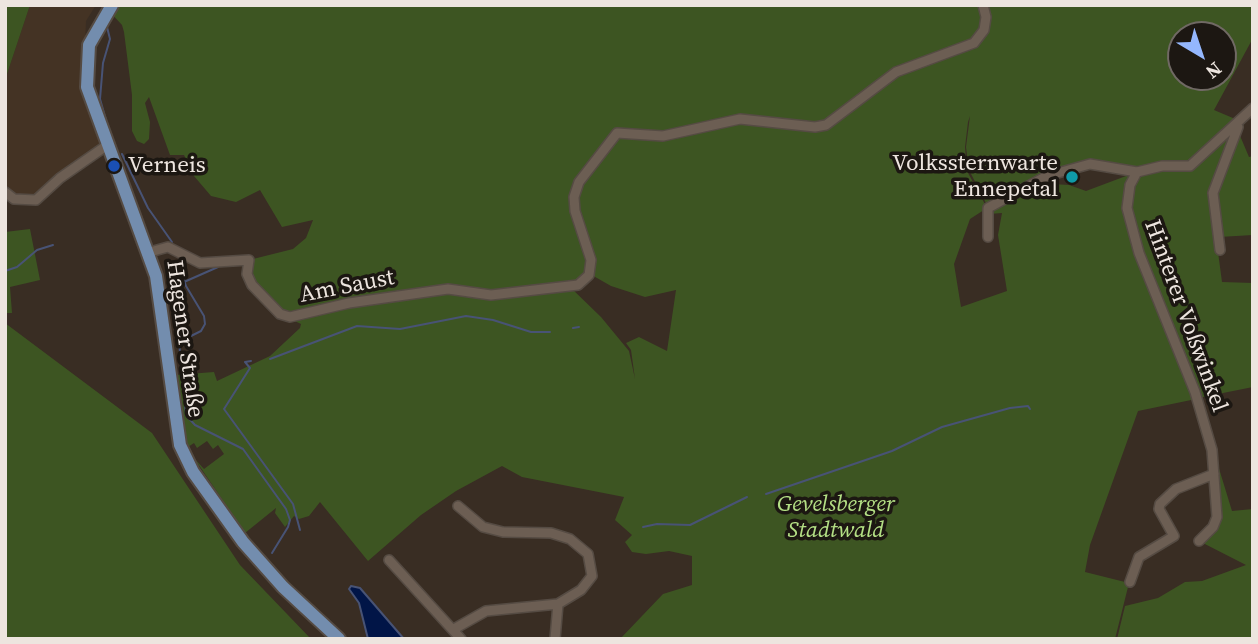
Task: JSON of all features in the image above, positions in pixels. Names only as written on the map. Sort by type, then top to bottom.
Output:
[{"type":"main road","name":"Hagener Straße","points":[[110,8],[89,45],[87,87],[106,146],[150,252],[163,314],[174,421],[184,454],[243,542],[283,587],[338,639]]},
{"type":"street","name":"Am Saust","points":[[150,252],[168,247],[200,263],[249,260],[247,274],[252,285],[280,314],[290,317],[349,303],[448,289],[491,295],[578,285],[589,275],[591,260],[575,211],[575,197],[579,182],[617,133],[663,136],[740,119],[815,127],[826,125],[896,72],[974,43],[984,30],[986,17],[982,5]]},
{"type":"street","points":[[988,237],[988,208],[1047,176],[1090,164],[1137,172],[1162,166],[1190,166],[1253,108]]},
{"type":"street","points":[[1220,250],[1213,193],[1240,122]]},
{"type":"street","points":[[5,192],[14,199],[36,200],[70,170],[106,146]]},
{"type":"street","name":"Hinterer Voßwinkel","points":[[1137,172],[1130,185],[1126,208],[1139,253],[1195,392],[1212,450],[1217,517],[1213,527],[1199,541]]},
{"type":"street","points":[[1130,582],[1139,557],[1174,536],[1159,509],[1160,504],[1176,489],[1214,474]]},
{"type":"street","points":[[454,629],[486,611],[558,604],[581,590],[592,576],[591,559],[570,539],[551,533],[503,532],[483,527],[458,506]]},
{"type":"street","points":[[389,560],[461,639]]},
{"type":"street","points":[[555,639],[558,604]]},
{"type":"shaded area","points":[[30,5],[96,5],[86,21],[84,74],[101,143],[32,198],[9,195],[5,189],[5,80]]},
{"type":"green space","points":[[5,5],[30,5],[5,80]]},
{"type":"green space","name":"Gevelsberger Stadtwald","points":[[112,5],[982,5],[983,30],[973,43],[939,53],[896,71],[849,109],[897,73],[974,44],[984,30],[986,17],[983,5],[1253,5],[1253,38],[1237,68],[1237,21],[1167,21],[1167,91],[1224,91],[1214,110],[1240,121],[1190,165],[1162,165],[1137,171],[1098,163],[1075,164],[1045,175],[988,207],[969,170],[966,147],[970,116],[968,122],[965,147],[967,171],[987,208],[970,219],[954,264],[961,307],[1007,291],[998,235],[1002,213],[989,214],[990,208],[1036,183],[1069,185],[1086,191],[1134,173],[1129,184],[1125,208],[1139,253],[1196,399],[1138,411],[1090,545],[1085,572],[1129,583],[1115,639],[620,639],[663,594],[692,585],[692,556],[669,551],[646,554],[632,552],[625,542],[632,535],[615,520],[624,497],[522,477],[502,466],[456,491],[421,515],[368,561],[320,502],[309,516],[299,519],[294,516],[285,527],[275,513],[276,508],[245,533],[194,458],[204,469],[224,454],[218,445],[213,449],[207,441],[197,448],[194,443],[188,447],[181,423],[175,375],[214,372],[217,381],[270,356],[300,328],[301,324],[280,314],[252,285],[247,274],[249,260],[293,249],[306,238],[313,220],[282,227],[260,190],[236,202],[211,196],[194,176],[184,155],[170,155],[149,97],[145,103],[150,122],[149,139],[144,144],[137,141],[132,131],[132,95],[122,25],[108,10]],"holes":[[[590,271],[590,274],[611,286],[645,297],[676,290],[667,351],[639,337],[626,343],[631,350],[635,379],[629,351],[601,317],[569,286],[492,295],[448,290],[373,300],[447,288],[491,294],[579,283]]]},
{"type":"green space","points":[[1239,124],[1214,182],[1222,282],[1253,283],[1253,387],[1198,398],[1141,254],[1128,196],[1137,173],[1186,168]]},
{"type":"green space","points":[[1238,131],[1249,157],[1253,156],[1253,235],[1219,237],[1215,183]]},
{"type":"green space","points":[[30,229],[40,280],[10,287],[12,313],[5,313],[5,232]]},
{"type":"green space","points":[[5,323],[152,433],[240,565],[311,639],[5,639]]},
{"type":"green space","points":[[1213,449],[1232,511],[1253,509],[1253,639],[1117,639],[1125,606],[1158,598],[1185,582],[1202,581],[1246,565],[1199,541],[1213,527]]},
{"type":"water","points":[[351,586],[360,588],[404,639],[368,639],[359,603],[349,589]]},
{"type":"waterway","points":[[106,120],[100,99],[103,63],[110,39],[107,27]]},
{"type":"waterway","points":[[122,154],[148,208],[172,242]]},
{"type":"waterway","points":[[5,271],[17,267],[37,250],[53,245]]},
{"type":"waterway","points":[[184,282],[218,267]]},
{"type":"waterway","points":[[180,268],[186,286],[204,316],[205,324],[201,331],[179,342],[186,415],[195,425],[243,449],[286,509],[290,520],[288,527],[272,553]]},
{"type":"waterway","points":[[270,359],[357,326],[400,329],[466,316],[493,320],[531,332],[550,332]]},
{"type":"waterway","points":[[573,328],[579,327]]},
{"type":"waterway","points":[[251,361],[245,362],[250,368],[224,409],[293,504],[300,530]]},
{"type":"waterway","points":[[766,494],[892,451],[942,427],[1010,408],[1028,406],[1030,409]]},
{"type":"waterway","points":[[643,527],[657,524],[690,525],[747,497]]},
{"type":"place","name":"Verneis","points":[[114,166]]},
{"type":"place","name":"Volkssternwarte Ennepetal","points":[[1072,177]]}]
